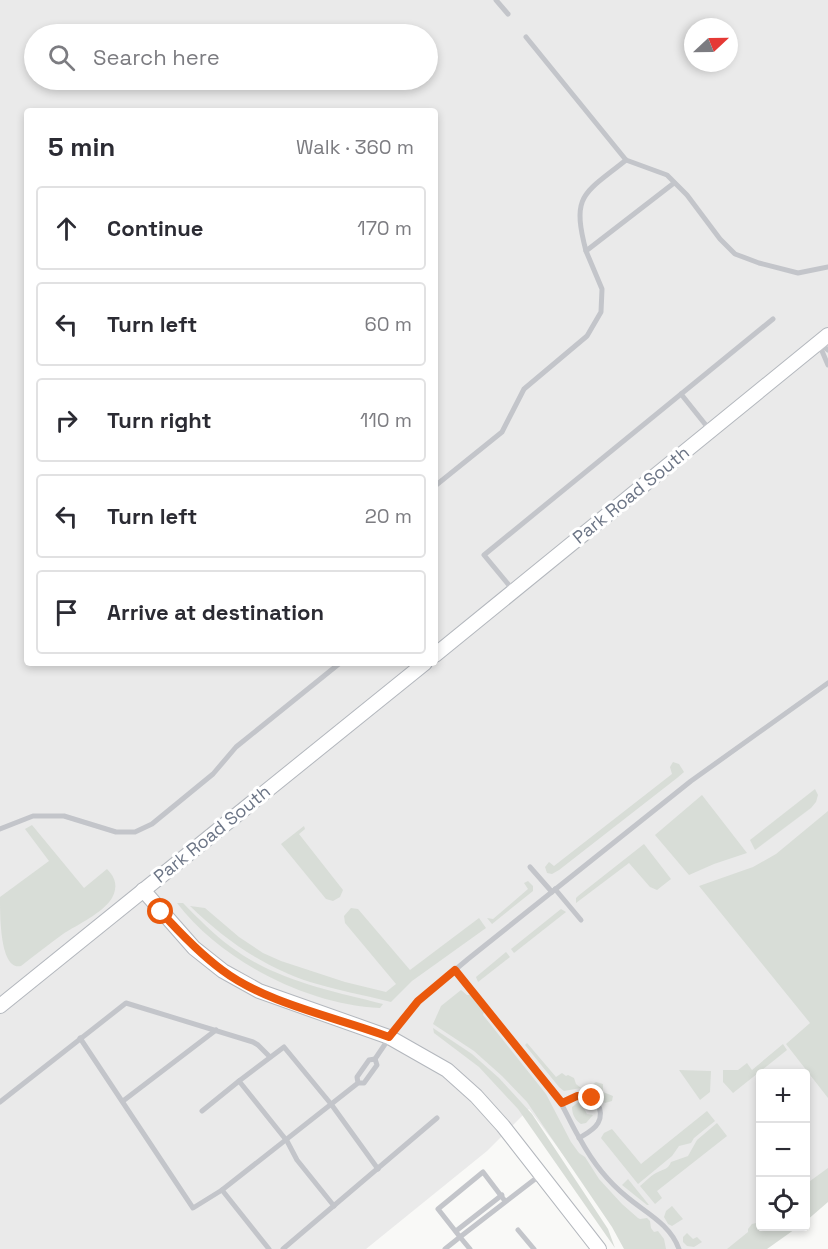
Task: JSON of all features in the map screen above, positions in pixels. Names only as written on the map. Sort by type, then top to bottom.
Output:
[{"type":"main road","name":"Park Road South","points":[[438,653],[710,431],[825,342]]},
{"type":"main road","name":"Park Road South","points":[[0,1006],[421,666]]},
{"type":"main road","points":[[143,890],[194,948],[223,971],[259,991],[389,1037],[429,1058],[461,1082],[495,1117],[599,1249]]},
{"type":"lane","points":[[496,0],[508,14]]},
{"type":"lane","points":[[526,37],[626,160],[667,175],[687,195],[720,239],[735,254],[798,273],[828,267]]},
{"type":"lane","points":[[438,484],[502,432],[524,389],[587,336],[601,312],[602,289],[585,252],[579,225],[580,207],[585,193],[626,160]]},
{"type":"lane","points":[[585,252],[674,183]]},
{"type":"lane","points":[[514,591],[484,555],[773,319]]},
{"type":"lane","points":[[825,342],[828,365]]},
{"type":"lane","points":[[681,394],[710,431]]},
{"type":"lane","points":[[0,829],[33,816],[64,816],[116,832],[135,832],[144,828],[213,774],[236,747],[336,666]]},
{"type":"lane","points":[[80,1038],[193,1208],[222,1190],[287,1141],[358,1083],[364,1083],[377,1065],[375,1059],[389,1037],[418,1001],[455,970],[691,781],[828,682]]},
{"type":"lane","points":[[530,867],[581,920]]},
{"type":"lane","points":[[455,970],[562,1103],[579,1138],[604,1175],[627,1198],[663,1226],[679,1249]]},
{"type":"lane","points":[[0,1102],[126,1003],[258,1045],[270,1057]]},
{"type":"lane","points":[[123,1101],[216,1030]]},
{"type":"lane","points":[[202,1110],[284,1047],[331,1104],[378,1169]]},
{"type":"lane","points":[[239,1081],[287,1141],[297,1160],[334,1206]]},
{"type":"lane","points":[[562,1103],[583,1096],[592,1098],[596,1102],[600,1116],[598,1123],[579,1138]]},
{"type":"lane","points":[[283,1249],[437,1118]]},
{"type":"lane","points":[[470,1249],[438,1209],[483,1172],[503,1198]]},
{"type":"lane","points":[[445,1249],[458,1234],[503,1198],[541,1175]]},
{"type":"lane","points":[[222,1190],[268,1249]]},
{"type":"lane","points":[[518,1230],[534,1249]]},
{"type":"shaded area","points":[[0,0],[828,0],[828,1173],[810,1187],[810,1069],[756,1069],[756,1228],[730,1249],[634,1249],[529,1109],[487,1151],[366,1249],[0,1249]]},
{"type":"shaded area","points":[[673,762],[679,764],[684,772],[559,870],[552,874],[547,873],[545,867],[549,862],[554,866],[672,774],[670,767]]},
{"type":"shaded area","points":[[815,789],[818,795],[811,808],[755,850],[750,840]]},
{"type":"shaded area","points":[[702,795],[747,853],[689,875],[655,835]]},
{"type":"shaded area","points":[[828,811],[828,1098],[810,1075],[810,1069],[805,1069],[786,1044],[810,1023],[699,886],[753,867],[776,854]]},
{"type":"shaded area","points":[[32,825],[84,888],[107,869],[114,879],[115,886],[112,898],[103,909],[63,934],[21,966],[14,965],[5,951],[1,928],[0,897],[49,861],[25,829]]},
{"type":"shaded area","points":[[304,826],[305,829],[299,834],[343,890],[340,897],[333,901],[326,899],[281,844]]},
{"type":"shaded area","points":[[644,844],[671,879],[657,890],[650,887],[629,863],[576,903],[578,896]]},
{"type":"shaded area","points":[[528,881],[533,886],[533,891],[492,924],[487,918],[493,919],[528,889],[524,883]]},
{"type":"shaded area","points":[[177,903],[183,903],[231,947],[266,968],[304,983],[383,1004],[380,1008],[352,1005],[296,989],[268,976],[217,943],[195,924]]},
{"type":"shaded area","points":[[190,906],[205,908],[239,937],[263,953],[281,961],[345,982],[386,992],[396,984],[345,923],[344,916],[351,908],[358,909],[410,970],[479,918],[486,928],[412,981],[391,1002],[330,988],[276,968],[231,941]]},
{"type":"shaded area","points":[[561,909],[566,912],[514,953],[511,949]]},
{"type":"shaded area","points":[[506,952],[510,957],[478,982],[476,977]]},
{"type":"shaded area","points":[[461,990],[470,995],[484,1012],[483,1015],[546,1094],[571,1142],[585,1157],[599,1179],[638,1218],[647,1218],[650,1221],[654,1232],[658,1231],[664,1239],[666,1249],[624,1249],[612,1227],[527,1102],[474,1051],[433,1024],[441,1006]]},
{"type":"shaded area","points":[[433,1028],[472,1054],[499,1078],[532,1114],[608,1229],[615,1248],[518,1109],[479,1067],[434,1033]]},
{"type":"shaded area","points":[[527,1043],[556,1077],[562,1073],[568,1075],[574,1078],[576,1084],[581,1088],[564,1091],[559,1087],[525,1045]]},
{"type":"shaded area","points":[[783,1044],[787,1050],[763,1069],[756,1069],[756,1075],[733,1093],[723,1082],[723,1070],[738,1070],[747,1063],[752,1070]]},
{"type":"shaded area","points":[[679,1070],[711,1071],[710,1092],[700,1100]]},
{"type":"shaded area","points":[[596,1082],[603,1084],[603,1092],[613,1096],[612,1101],[605,1103],[602,1100],[602,1093],[593,1089],[593,1084]]},
{"type":"shaded area","points":[[580,1101],[587,1114],[593,1115],[586,1123],[581,1124],[574,1117],[572,1107]]},
{"type":"shaded area","points":[[707,1111],[715,1121],[691,1143],[679,1146],[672,1156],[638,1184],[601,1138],[604,1133],[612,1129],[641,1164]]},
{"type":"shaded area","points":[[717,1123],[727,1136],[657,1191],[662,1198],[655,1204],[640,1186],[654,1174],[667,1168],[671,1162],[688,1156],[697,1140]]},
{"type":"shaded area","points":[[828,1168],[828,1202],[810,1218],[810,1181]]},
{"type":"shaded area","points":[[628,1179],[649,1205],[622,1185]]},
{"type":"shaded area","points":[[672,1206],[683,1219],[672,1226],[664,1217],[666,1211]]},
{"type":"shaded area","points":[[756,1223],[756,1231],[792,1231],[767,1249],[727,1249],[748,1232],[752,1224]]},
{"type":"shaded area","points":[[687,1233],[693,1239],[697,1237],[702,1242],[694,1247],[687,1246],[683,1242],[683,1237]]},
{"type":"route","points":[[161,912],[194,948],[223,971],[259,991],[304,1009],[351,1022],[389,1037],[418,1001],[455,970],[467,982],[562,1103],[577,1096],[592,1098]]}]
